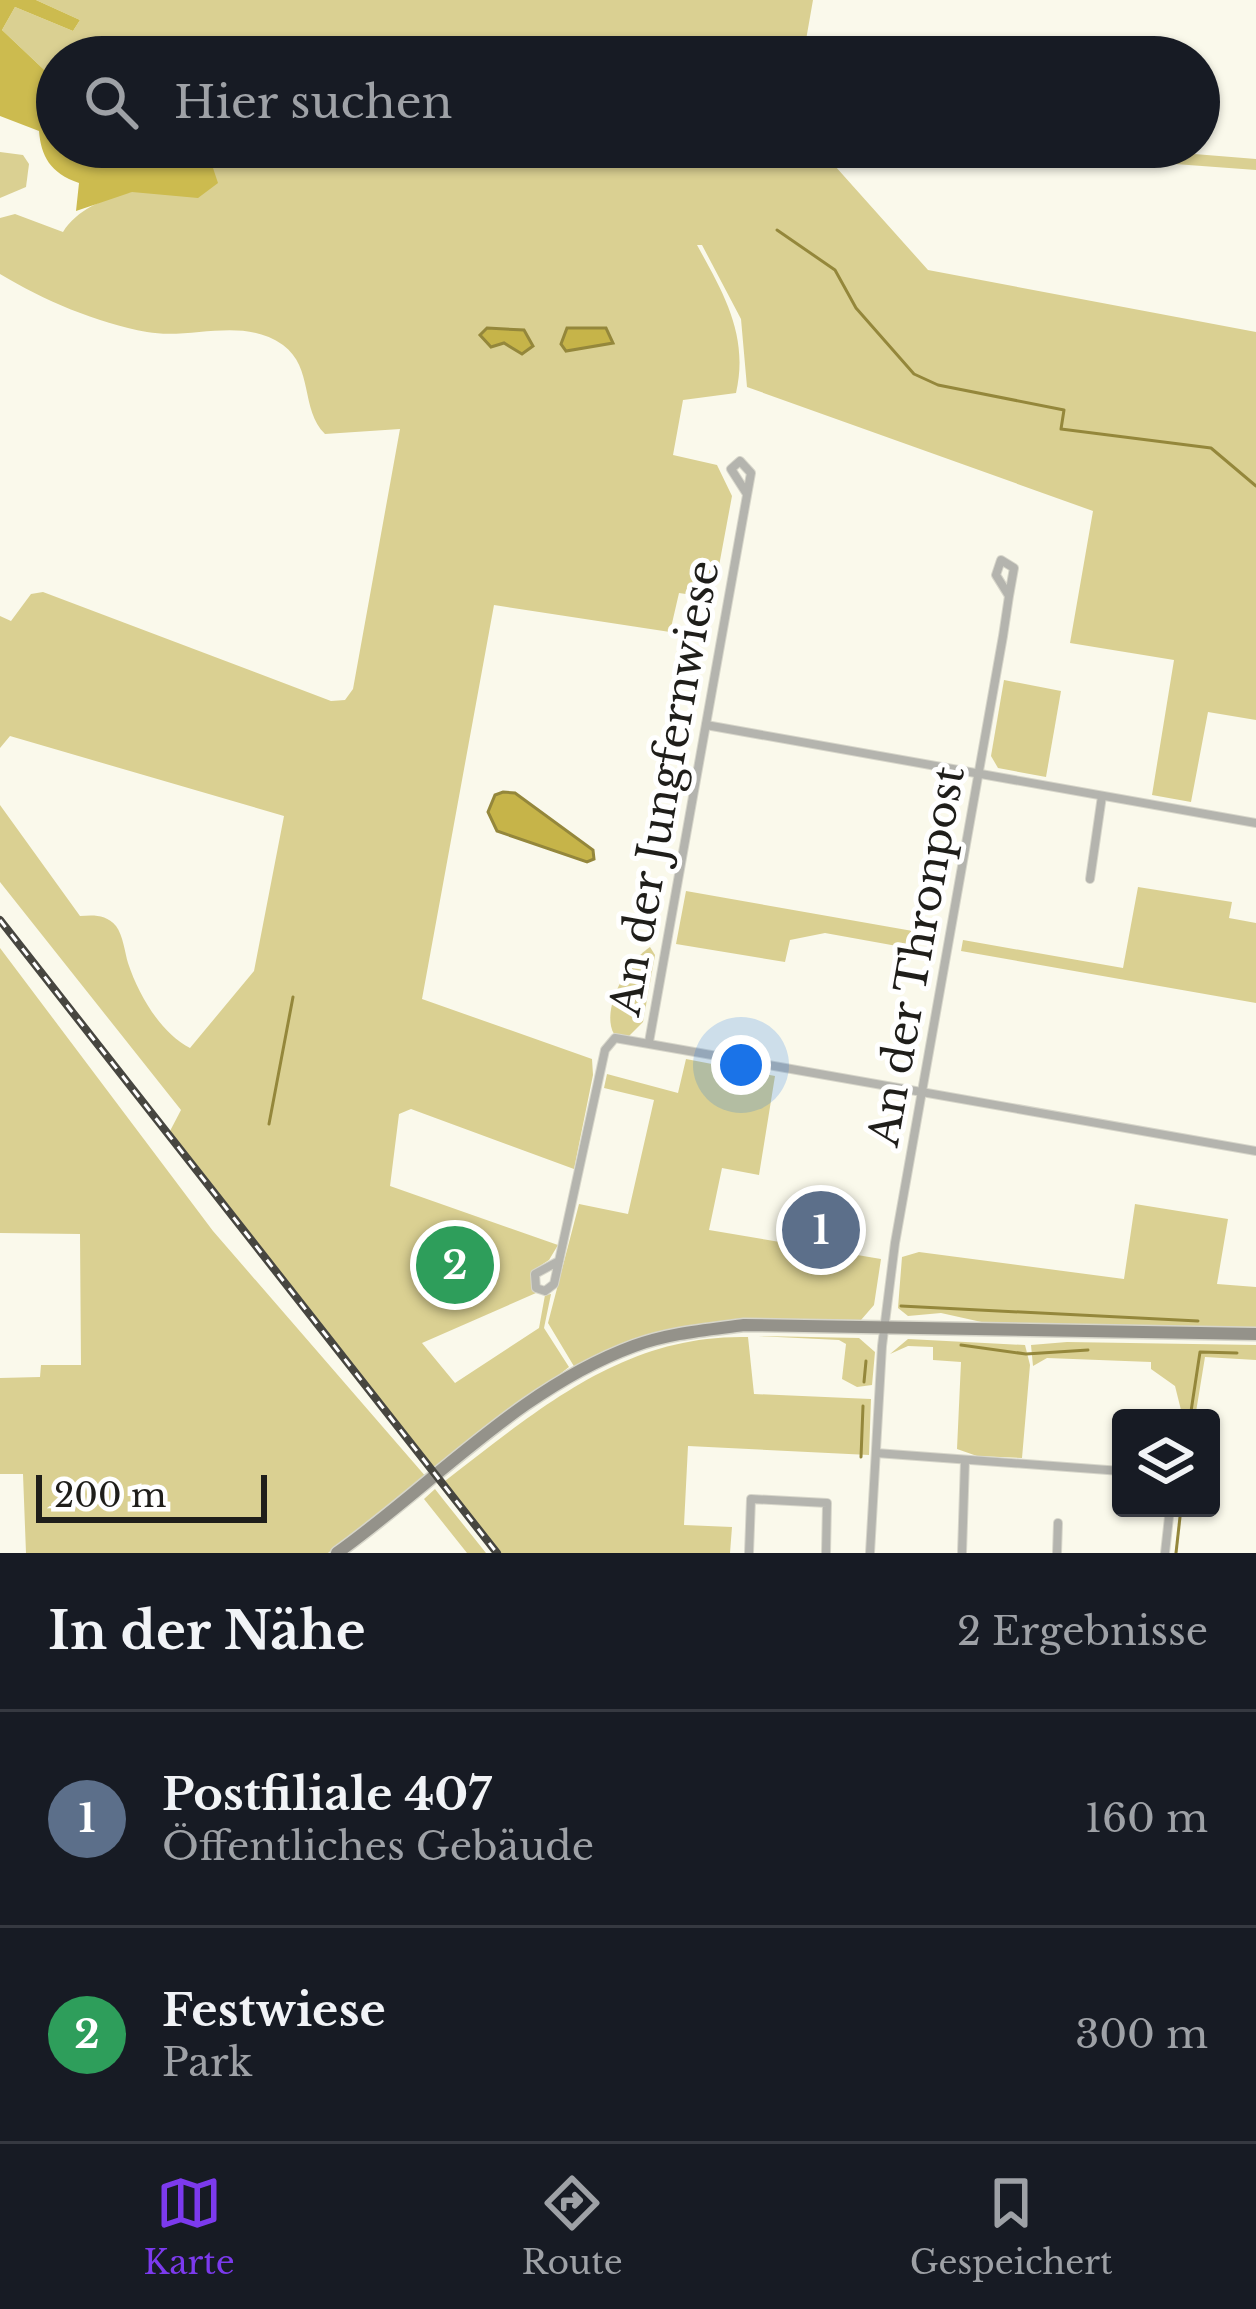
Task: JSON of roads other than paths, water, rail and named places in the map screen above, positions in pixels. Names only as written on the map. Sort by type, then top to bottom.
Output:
[{"type":"main road","points":[[342,1552],[548,1389],[621,1351],[665,1337],[744,1325],[1256,1334]]},
{"type":"main road","points":[[356,1539],[364,1553]]},
{"type":"street","name":"An der Jungfernwiese","points":[[559,1261],[607,1045],[620,1038],[650,1042],[747,494]]},
{"type":"street","name":"An der Thronpost","points":[[870,1553],[884,1327],[1009,596]]},
{"type":"street","points":[[706,725],[1256,824]]},
{"type":"street","points":[[1090,879],[1102,796]]},
{"type":"street","points":[[650,1042],[1256,1151]]},
{"type":"street","points":[[876,1453],[1112,1470]]},
{"type":"street","points":[[962,1553],[970,1461]]},
{"type":"street","points":[[749,1553],[752,1498],[827,1503],[826,1553]]},
{"type":"street","points":[[1166,1553],[1169,1517]]},
{"type":"street","points":[[1057,1553],[1058,1523]]},
{"type":"waterway","points":[[777,230],[835,270],[856,308],[914,374],[938,385],[1064,410],[1061,429],[1211,448],[1256,486]]},
{"type":"waterway","points":[[269,1124],[293,997]]},
{"type":"waterway","points":[[901,1306],[1198,1321]]},
{"type":"waterway","points":[[961,1345],[1026,1354],[1088,1350]]},
{"type":"waterway","points":[[1191,1409],[1200,1352],[1237,1353]]},
{"type":"waterway","points":[[864,1382],[866,1361]]},
{"type":"waterway","points":[[861,1457],[863,1406]]},
{"type":"waterway","points":[[1176,1553],[1180,1517]]},
{"type":"railway","points":[[0,920],[497,1553]]},
{"type":"place","name":"Postfiliale 407","points":[[821,1230]]},
{"type":"place","name":"Festwiese","points":[[455,1265]]}]
